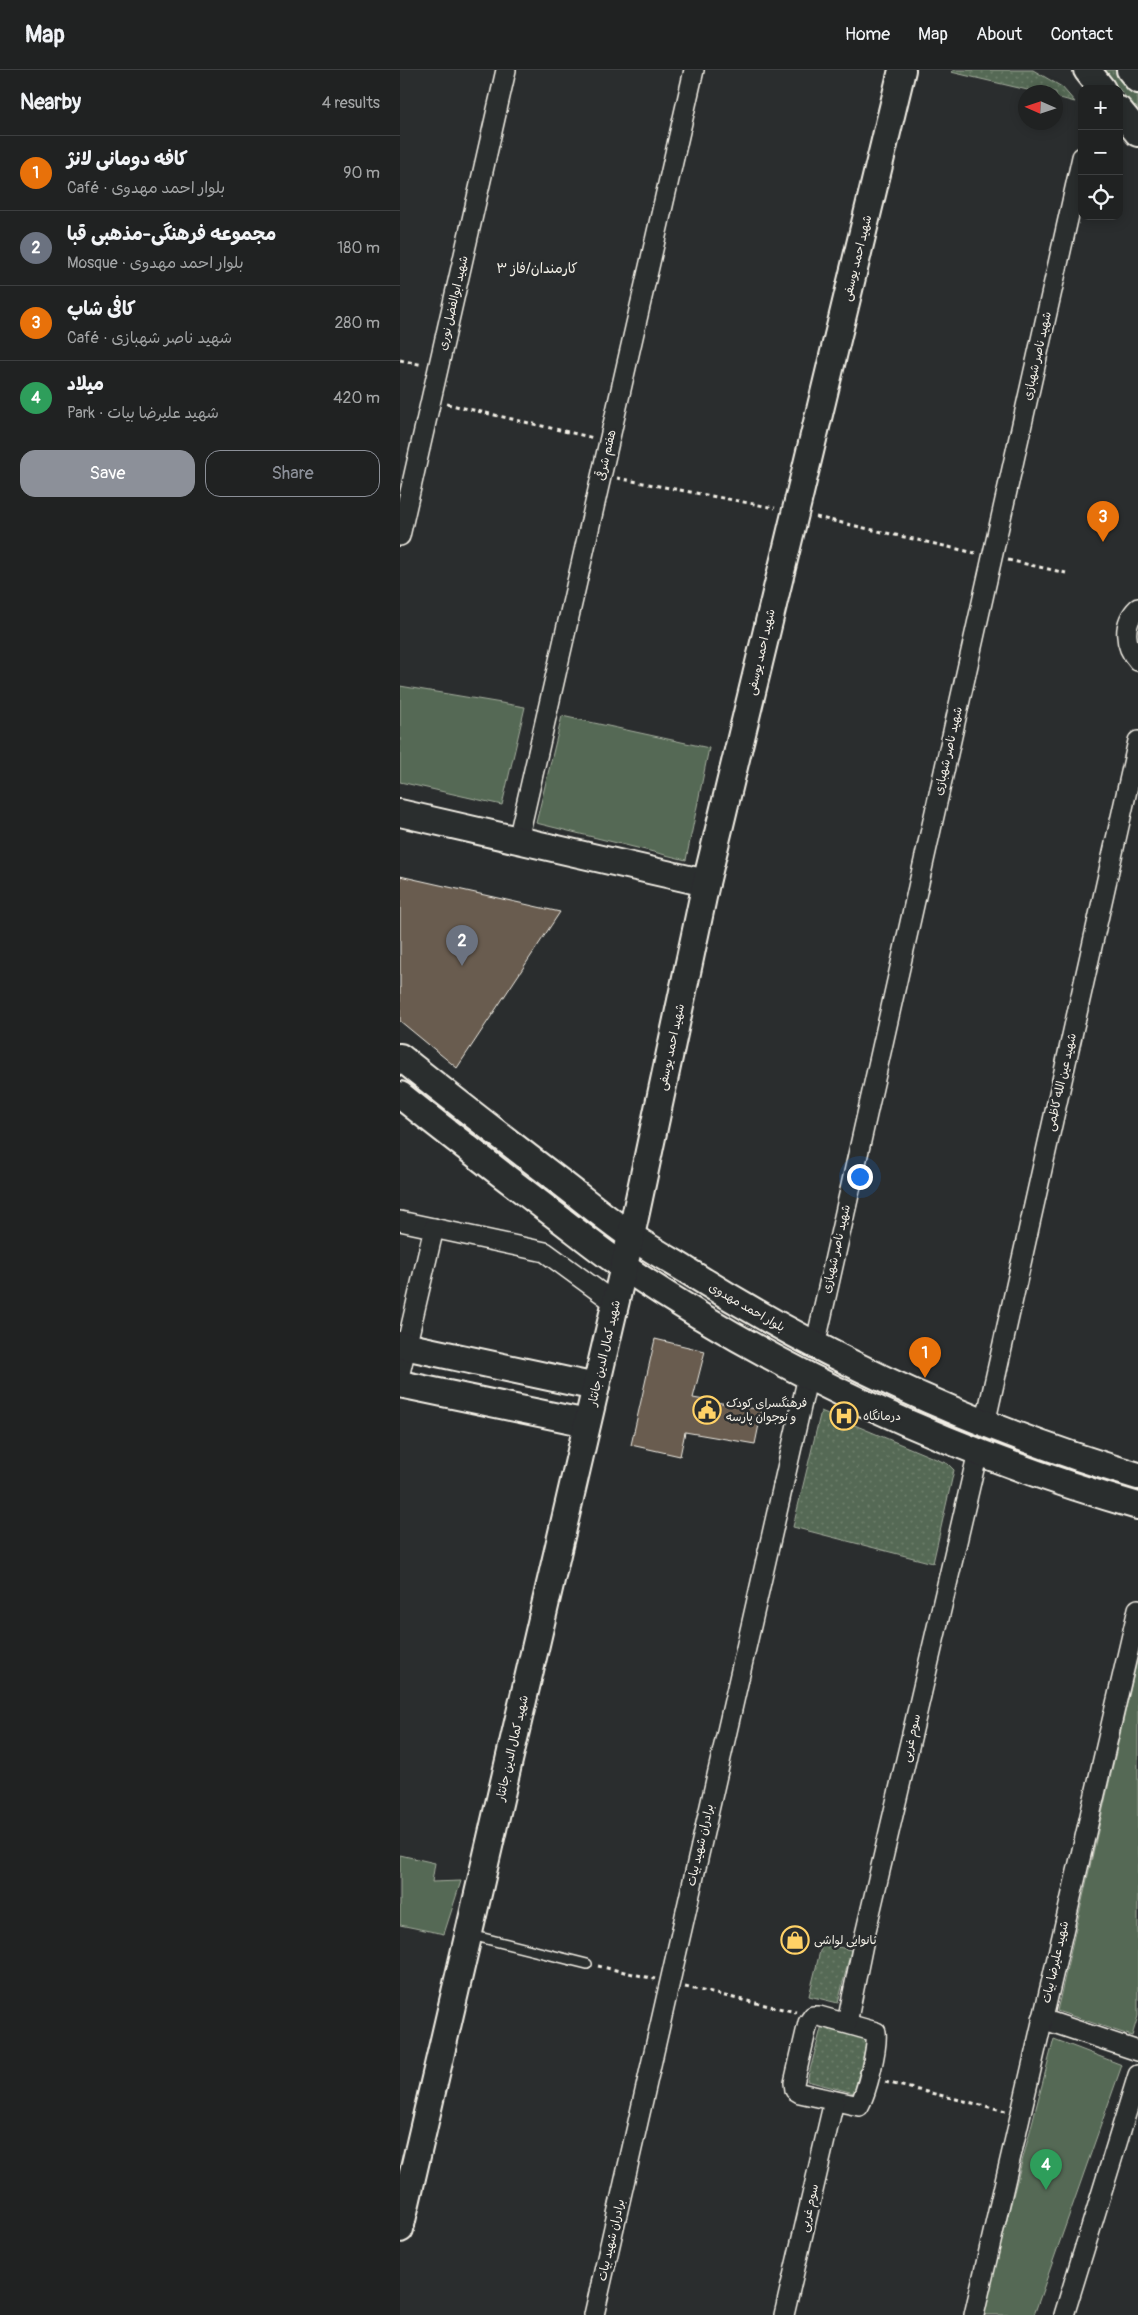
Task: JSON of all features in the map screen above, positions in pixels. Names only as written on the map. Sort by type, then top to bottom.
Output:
[{"type":"street","name":"شهید ابوالفضل نوری","points":[[400,536],[506,70]]},
{"type":"street","name":"هفتم شرقی","points":[[518,840],[694,70]]},
{"type":"street","name":"شهید احمد یوسفی","points":[[624,1267],[706,883],[902,70]]},
{"type":"street","points":[[1130,70],[1138,80]]},
{"type":"street","points":[[1123,115],[1138,133]]},
{"type":"street","name":"شهید ناصر شهبازی","points":[[815,1346],[1078,175]]},
{"type":"street","points":[[1138,608],[1130,618],[1126,636],[1132,654],[1138,661]]},
{"type":"street","name":"شهید عین الله کاظمی","points":[[985,1424],[1138,741]]},
{"type":"street","points":[[400,813],[706,883]]},
{"type":"street","name":"بلوار احمد مهدوی","points":[[400,1057],[631,1236],[731,1299],[815,1346],[904,1389],[985,1424],[1073,1457],[1138,1476]]},
{"type":"street","points":[[400,1095],[457,1141],[624,1267],[716,1324],[808,1376],[892,1416],[978,1452],[1063,1485],[1138,1506]]},
{"type":"street","points":[[400,1221],[545,1252],[616,1303]]},
{"type":"street","points":[[400,1373],[403,1345],[434,1228]]},
{"type":"street","name":"شهید کمال الدین جانثار","points":[[400,2229],[624,1267]]},
{"type":"street","points":[[403,1345],[596,1387]]},
{"type":"street","name":"برادران شهید بیات","points":[[594,2315],[808,1376]]},
{"type":"street","points":[[400,1384],[587,1423]]},
{"type":"street","points":[[978,1452],[985,1424]]},
{"type":"street","name":"سوم غربی","points":[[847,2024],[864,1939],[978,1452]]},
{"type":"street","name":"شهید علیرضا بیات","points":[[974,2315],[1137,1621]]},
{"type":"street","points":[[813,2016],[847,2024],[876,2032],[877,2039],[859,2106],[795,2090],[794,2083],[808,2023],[813,2016]]},
{"type":"street","points":[[1042,2019],[1138,2051]]},
{"type":"street","points":[[1064,2315],[1138,2075]]},
{"type":"street","name":"سوم غربی","points":[[784,2315],[834,2101]]},
{"type":"lane","points":[[468,1935],[587,1964]]},
{"type":"path","points":[[400,360],[438,369]]},
{"type":"path","points":[[431,401],[609,441]]},
{"type":"path","points":[[602,475],[795,512],[1066,574]]},
{"type":"path","points":[[587,1964],[813,2016]]},
{"type":"path","points":[[868,2078],[1020,2114]]},
{"type":"green space","points":[[954,70],[1033,70],[1059,85],[1018,85],[1018,88],[951,72]]},
{"type":"green space","points":[[1104,70],[1117,70],[1138,96],[1138,112],[1123,93],[1123,85],[1116,85]]},
{"type":"green space","points":[[1063,88],[1075,102],[1063,99]]},
{"type":"green space","points":[[400,686],[525,707],[502,805],[400,782]]},
{"type":"green space","points":[[562,716],[709,748],[686,860],[536,823]]},
{"type":"green space","points":[[821,1411],[948,1464],[954,1470],[933,1563],[793,1527]]},
{"type":"green space","points":[[1138,1656],[1138,2016],[1132,2036],[1057,2011]]},
{"type":"green space","points":[[400,1855],[435,1863],[432,1882],[461,1881],[444,1934],[400,1925]]},
{"type":"green space","points":[[822,1943],[851,1950],[838,2003],[809,1996]]},
{"type":"green space","points":[[822,2025],[868,2037],[854,2093],[807,2081]]},
{"type":"green space","points":[[1054,2039],[1122,2065],[1034,2315],[982,2315]]},
{"type":"building","points":[[400,876],[560,912],[457,1068],[400,1021]]},
{"type":"building","points":[[655,1339],[705,1351],[693,1398],[762,1410],[755,1444],[685,1432],[680,1456],[631,1445]]},
{"type":"place","name":"کافی شاپ","points":[[1103,542]]},
{"type":"place","name":"مجموعه فرهنگی-مذهبی قبا","points":[[462,966]]},
{"type":"place","name":"کافه دومانی لانژ","points":[[925,1378]]},
{"type":"place","name":"فرهنگسرای کودک و نوجوان پارسه","points":[[707,1410]]},
{"type":"place","name":"درمانگاه","points":[[844,1416]]},
{"type":"place","name":"نانوایی لواشی","points":[[795,1940]]},
{"type":"place","name":"میلاد","points":[[1046,2190]]},
{"type":"district","name":"کارمندان/فاز ۳","points":[[537,268]]}]
